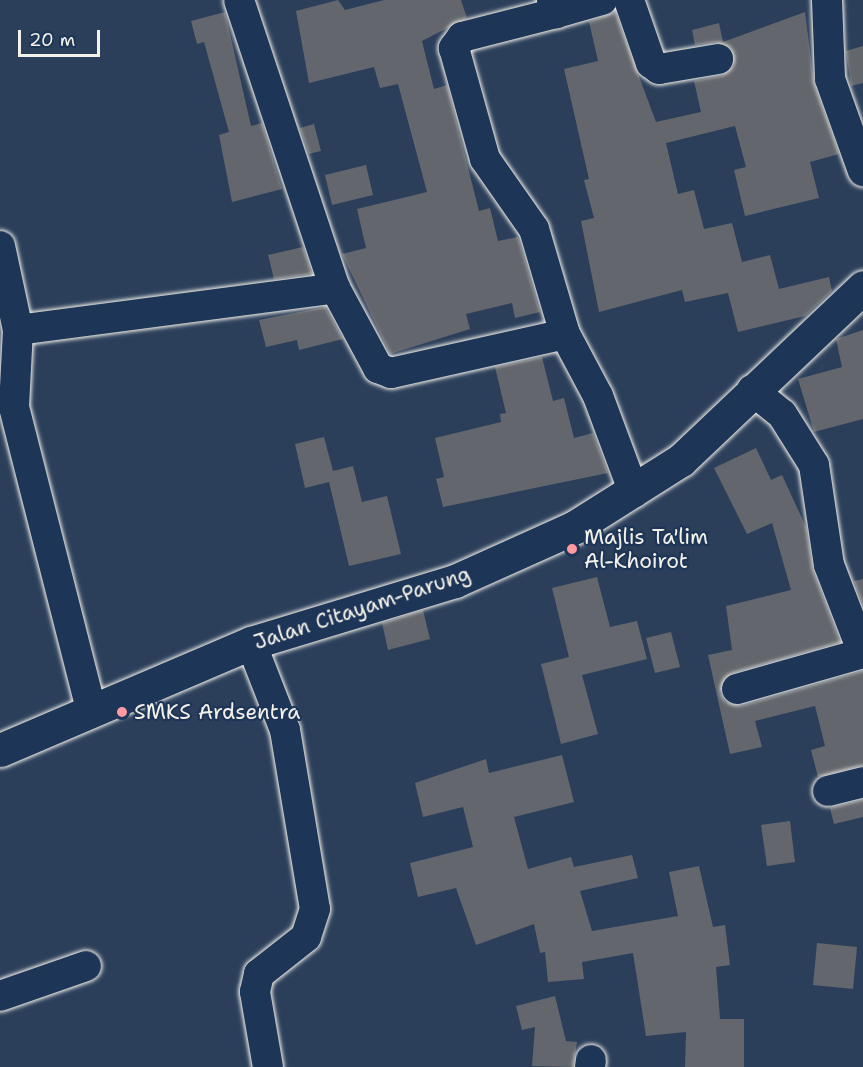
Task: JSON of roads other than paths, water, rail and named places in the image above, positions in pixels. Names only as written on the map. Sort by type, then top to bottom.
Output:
[{"type":"street","points":[[239,0],[335,288],[385,373],[565,334]]},
{"type":"street","points":[[602,0],[554,6],[462,37],[454,48],[485,159],[534,229],[565,334],[598,396],[634,493]]},
{"type":"street","points":[[629,0],[651,63],[659,69],[718,58]]},
{"type":"street","points":[[827,0],[830,79],[863,171]]},
{"type":"street","points":[[0,246],[18,330],[14,407],[92,712]]},
{"type":"street","name":"Jalan Citayam-Parung","points":[[0,750],[251,643],[455,581],[575,526],[634,493],[681,460],[752,390],[863,287]]},
{"type":"street","points":[[18,330],[335,288]]},
{"type":"street","points":[[737,689],[863,653],[829,565],[814,465],[782,414],[752,390]]},
{"type":"street","points":[[251,643],[285,730],[315,909],[306,938],[259,974],[255,992],[268,1067]]},
{"type":"street","points":[[828,791],[863,782]]},
{"type":"street","points":[[0,996],[86,966]]},
{"type":"place","name":"Majlis Ta'lim Al-Khoirot","points":[[572,549]]},
{"type":"place","name":"SMKS Ardsentra","points":[[122,712]]}]
